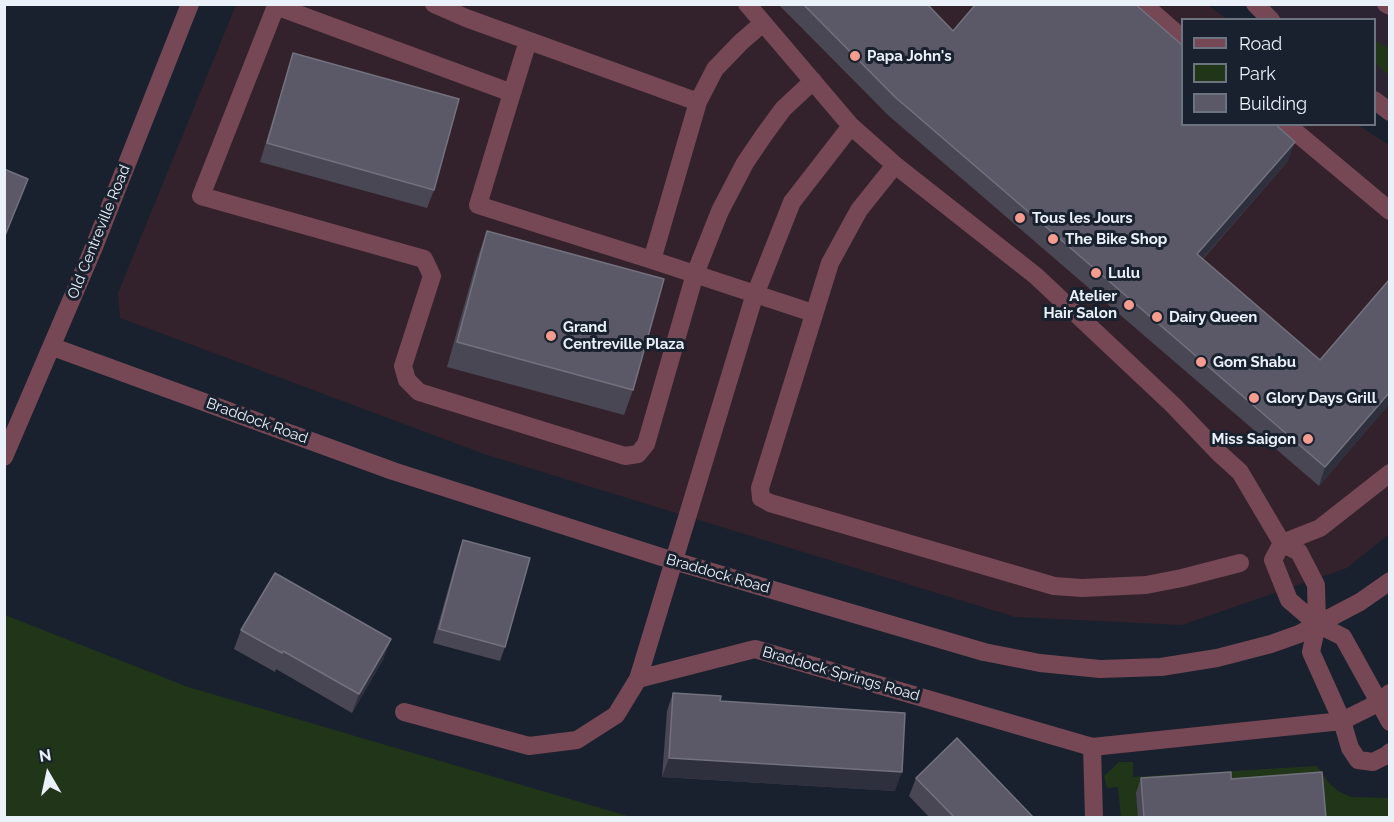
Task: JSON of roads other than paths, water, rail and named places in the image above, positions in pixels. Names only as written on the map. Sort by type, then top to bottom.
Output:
[{"type":"street","name":"Old Centreville Road","points":[[4,457],[53,347],[189,4]]},
{"type":"street","points":[[434,4],[466,18],[698,102]]},
{"type":"street","points":[[747,4],[851,126],[895,165],[1036,276],[1173,405],[1240,472],[1282,543],[1299,552],[1316,585],[1317,624],[1311,652],[1342,721],[1350,748],[1358,760],[1373,762],[1389,752]]},
{"type":"street","points":[[1143,4],[1181,37]]},
{"type":"street","points":[[1255,4],[1269,18]]},
{"type":"street","points":[[512,93],[276,6],[201,196],[424,259],[432,276],[403,366],[407,380],[419,392],[626,456],[638,454],[646,444],[695,274],[720,211],[745,162],[783,109],[813,81]]},
{"type":"street","points":[[652,260],[698,102],[716,69],[741,42],[763,23]]},
{"type":"street","points":[[528,41],[478,205],[813,313]]},
{"type":"street","points":[[1376,102],[1389,112]]},
{"type":"street","points":[[404,712],[529,746],[577,740],[616,715],[638,679],[756,294],[792,202],[851,126]]},
{"type":"street","points":[[1288,126],[1389,211]]},
{"type":"street","points":[[895,165],[859,210],[830,263],[760,488],[761,498],[770,503],[1054,586],[1082,588],[1146,585],[1240,563]]},
{"type":"street","name":"Braddock Road","points":[[53,347],[393,471],[674,561],[984,652],[1040,663],[1100,669],[1161,667],[1217,658],[1299,634],[1360,602],[1389,581]]},
{"type":"street","points":[[1389,473],[1320,528],[1282,543],[1273,560],[1289,600],[1317,624],[1343,637],[1384,698],[1389,722]]},
{"type":"street","name":"Braddock Springs Road","points":[[638,679],[755,649],[1092,747],[1342,721],[1384,698]]},
{"type":"street","points":[[1092,747],[1094,818]]},
{"type":"place","name":"Papa John's","points":[[855,56]]},
{"type":"place","name":"Tous les Jours","points":[[1020,218]]},
{"type":"place","name":"The Bike Shop","points":[[1053,239]]},
{"type":"place","name":"Lulu","points":[[1096,273]]},
{"type":"place","name":"Atelier Hair Salon","points":[[1129,305]]},
{"type":"place","name":"Dairy Queen","points":[[1157,317]]},
{"type":"place","name":"Grand Centreville Plaza","points":[[551,336]]},
{"type":"place","name":"Gom Shabu","points":[[1201,362]]},
{"type":"place","name":"Glory Days Grill","points":[[1254,398]]},
{"type":"place","name":"Miss Saigon","points":[[1308,439]]}]
